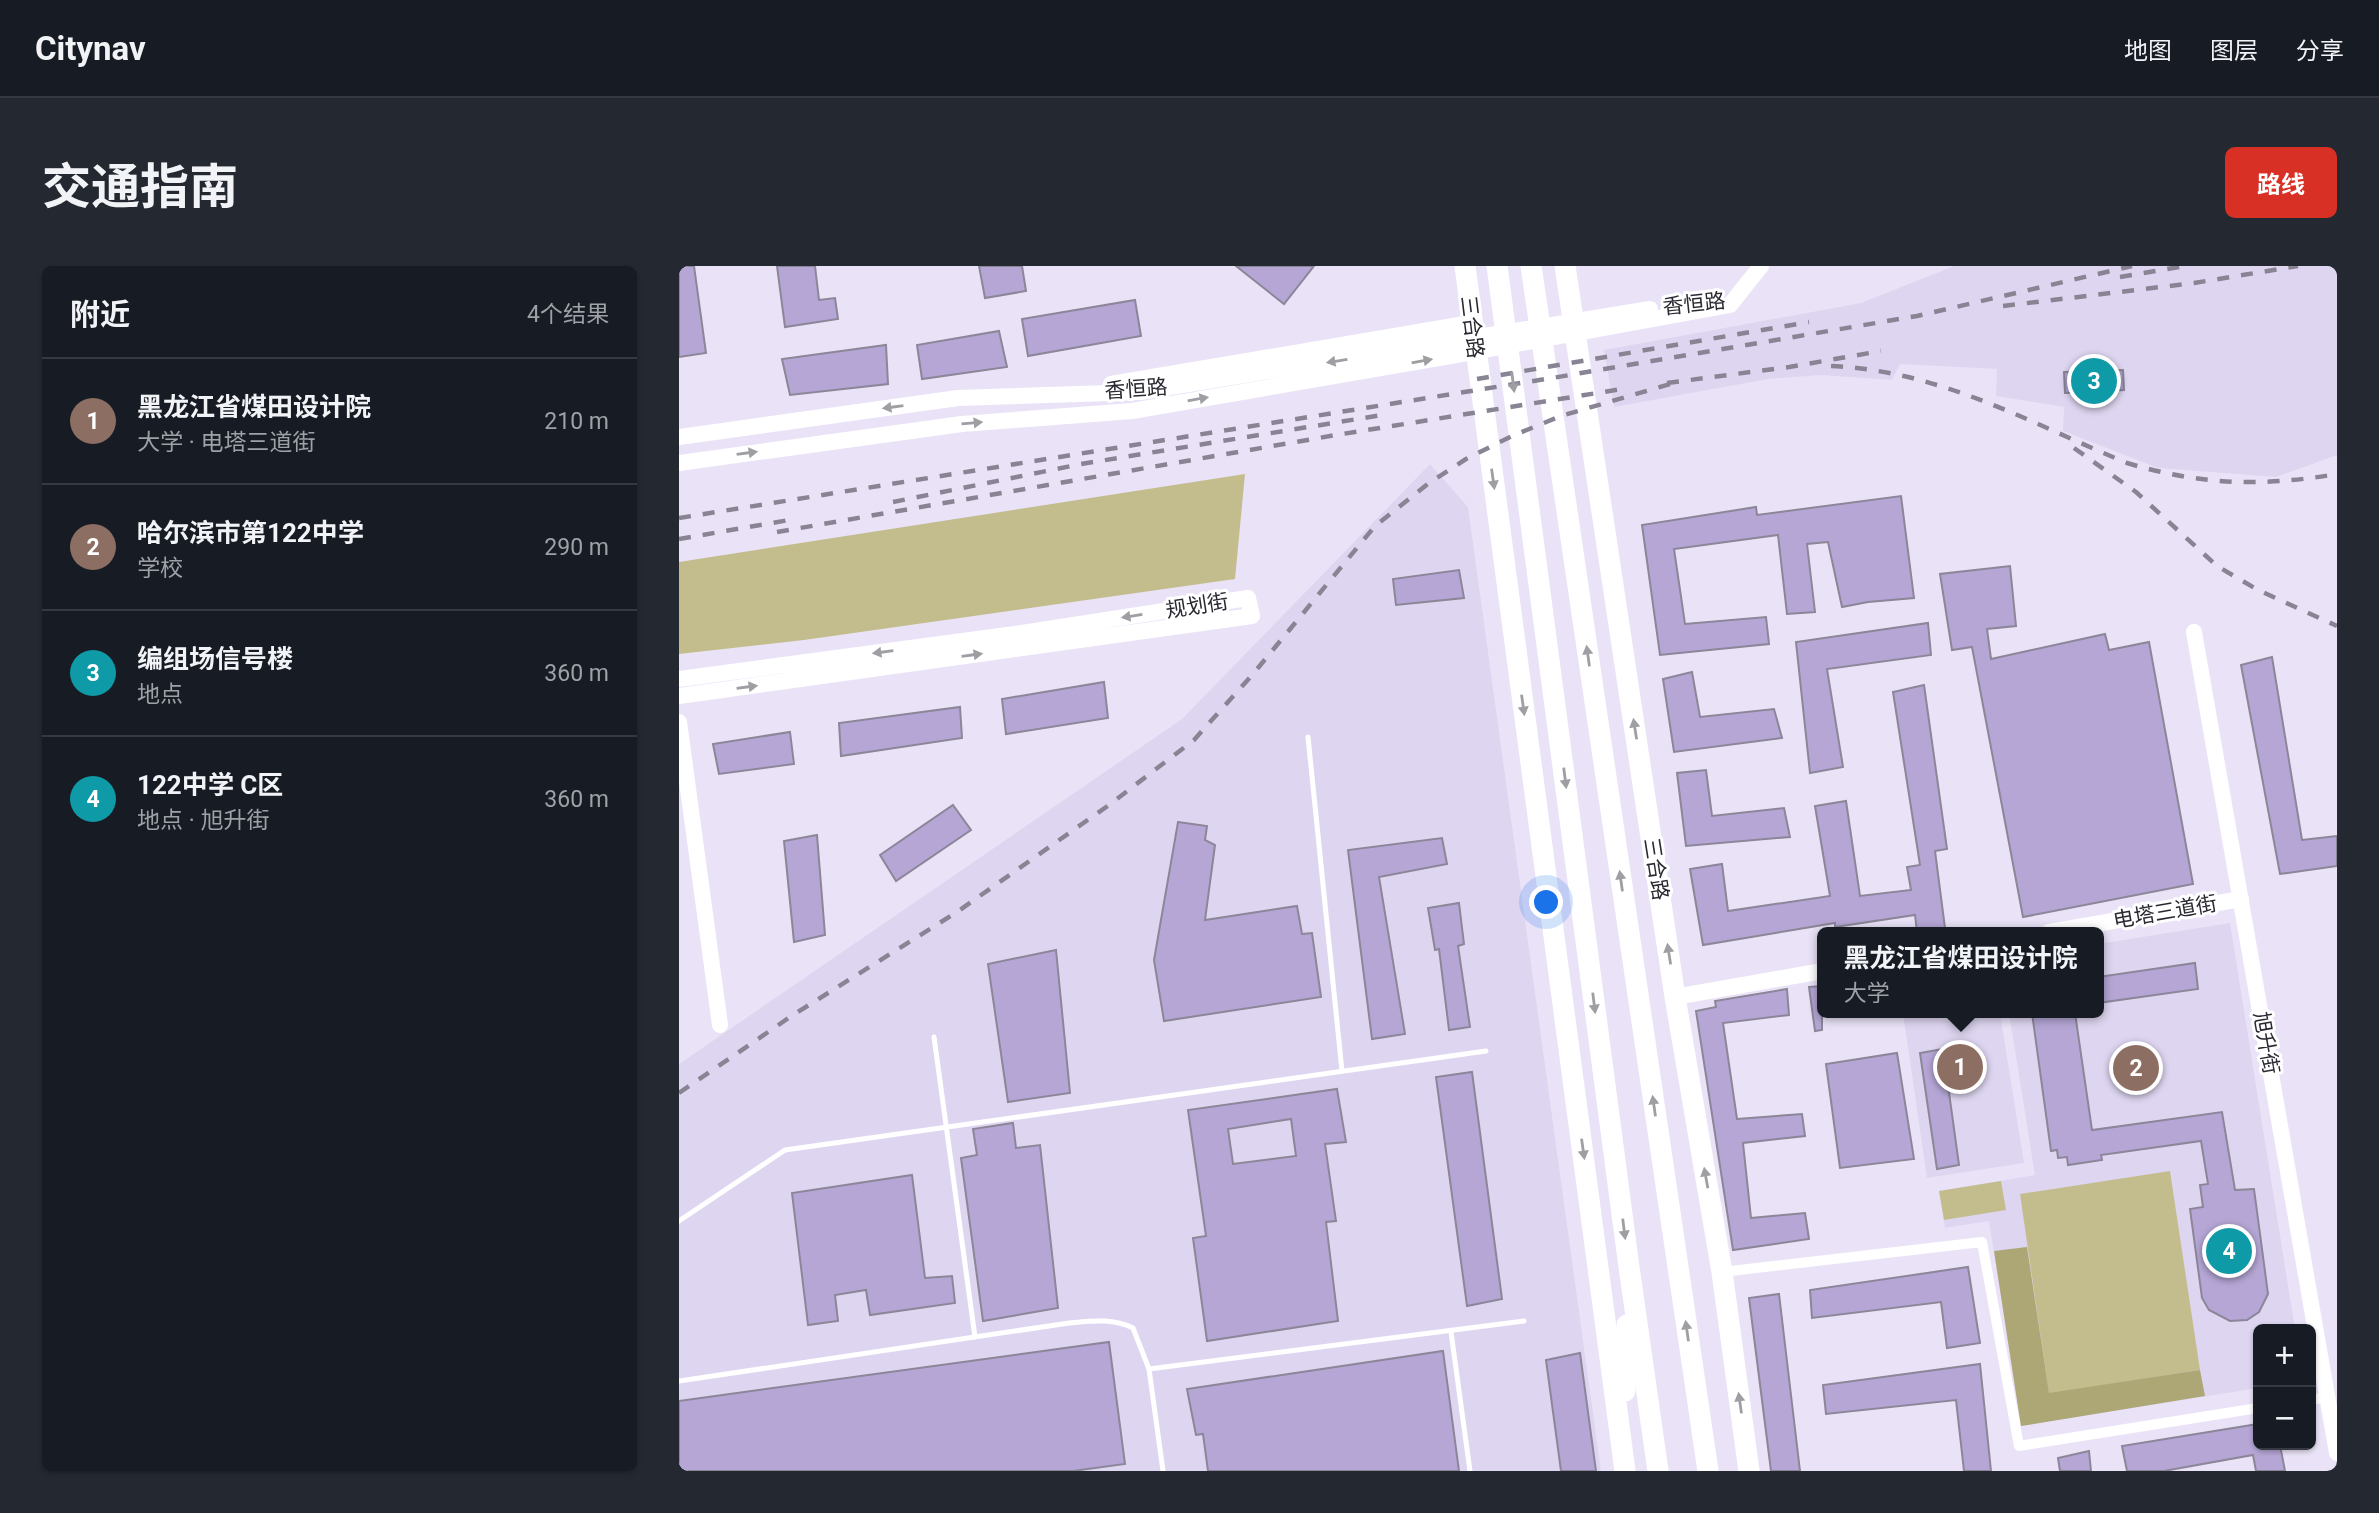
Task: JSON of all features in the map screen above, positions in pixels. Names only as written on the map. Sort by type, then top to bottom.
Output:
[{"type":"highway","name":"三合路","points":[[1465,266],[1624,1462]]},
{"type":"highway","points":[[1497,266],[1658,1471]]},
{"type":"highway","name":"三合路","points":[[1531,266],[1708,1471]]},
{"type":"highway","name":"三合路","points":[[1565,266],[1675,997],[1722,1272],[1749,1471]]},
{"type":"highway","points":[[1624,1462],[1629,1267]]},
{"type":"main road","name":"香恒路","points":[[679,463],[963,424],[1132,411],[1592,324],[1730,305],[1761,266]]},
{"type":"main road","points":[[1056,394],[1471,323]]},
{"type":"main road","name":"香恒路","points":[[679,437],[958,398],[1140,393],[1455,349]]},
{"type":"main road","name":"规划街","points":[[679,679],[1016,634],[1248,598],[1252,616],[679,696]]},
{"type":"main road","name":"旭升街","points":[[2194,632],[2337,1453]]},
{"type":"main road","points":[[679,722],[720,1025]]},
{"type":"main road","name":"电塔三道街","points":[[2078,927],[2241,899]]},
{"type":"main road","points":[[1675,997],[1817,972]]},
{"type":"street","points":[[1722,1272],[1982,1242],[2019,1446],[2253,1409]]},
{"type":"street","points":[[2316,1399],[2327,1397]]},
{"type":"lane","points":[[1308,737],[1342,1071]]},
{"type":"lane","points":[[934,1038],[975,1337]]},
{"type":"lane","points":[[679,1221],[785,1150],[1486,1051]]},
{"type":"lane","points":[[679,1381],[1099,1320],[1124,1324],[1133,1328],[1149,1369],[1163,1471]]},
{"type":"lane","points":[[1149,1369],[1524,1321]]},
{"type":"lane","points":[[1451,1332],[1471,1471]]},
{"type":"shaded area","points":[[1954,266],[2337,266],[2337,455],[2276,477],[2158,468],[2063,431],[2064,407],[1996,396],[1997,369],[1900,364],[1892,380],[1821,375],[1768,379],[1614,407],[1604,350],[1861,303]]},
{"type":"shaded area","points":[[1430,464],[1468,507],[1601,1471],[679,1471],[679,1064],[1182,719]]},
{"type":"shaded area","points":[[1245,474],[1235,579],[804,640],[679,654],[679,562]]},
{"type":"shaded area","points":[[2230,923],[2294,1324],[2253,1324],[2253,1389],[2021,1426],[1989,1221],[1945,1228],[1939,1191],[2035,1175],[2010,1018],[2104,1018],[2104,943]]},
{"type":"shaded area","points":[[1904,1018],[2001,1018],[2024,1163],[1927,1178]]},
{"type":"shaded area","points":[[2170,1171],[2200,1370],[2049,1394],[2020,1194]]},
{"type":"shaded area","points":[[2001,1181],[2006,1210],[1944,1220],[1939,1191]]},
{"type":"shaded area","points":[[2027,1247],[2049,1393],[2200,1370],[2205,1396],[2021,1426],[1994,1251]]},
{"type":"building","points":[[679,266],[694,266],[706,353],[679,357]]},
{"type":"building","points":[[777,266],[815,266],[819,300],[835,298],[838,319],[785,327]]},
{"type":"building","points":[[979,266],[1022,266],[1026,291],[985,298]]},
{"type":"building","points":[[1236,266],[1314,266],[1284,304]]},
{"type":"building","points":[[1135,300],[1141,336],[1028,356],[1022,319]]},
{"type":"building","points":[[999,331],[1007,367],[922,379],[917,345]]},
{"type":"building","points":[[886,345],[888,384],[790,395],[782,359]]},
{"type":"building","points":[[2123,370],[2124,390],[2065,393],[2064,372]]},
{"type":"building","points":[[1901,496],[1914,598],[1842,607],[1828,542],[1807,544],[1815,612],[1787,614],[1778,535],[1674,549],[1685,624],[1766,617],[1769,644],[1660,655],[1642,525],[1756,507],[1757,515]]},
{"type":"building","points":[[2010,566],[2016,626],[1987,629],[1991,659],[2105,634],[2109,650],[2149,642],[2193,884],[2023,917],[1972,647],[1952,650],[1940,574]]},
{"type":"building","points":[[1459,570],[1464,598],[1396,605],[1393,579]]},
{"type":"building","points":[[1928,623],[1931,655],[1827,669],[1843,767],[1810,773],[1796,642]]},
{"type":"building","points":[[2272,657],[2302,840],[2337,836],[2337,866],[2280,874],[2241,665]]},
{"type":"building","points":[[1692,672],[1700,717],[1774,709],[1782,738],[1674,752],[1663,679]]},
{"type":"building","points":[[1104,682],[1108,718],[1006,734],[1002,699]]},
{"type":"building","points":[[1924,685],[1947,849],[1935,851],[1945,927],[1916,927],[1915,915],[1835,927],[1835,923],[1703,945],[1690,869],[1722,864],[1728,911],[1830,896],[1815,806],[1846,801],[1860,896],[1911,890],[1907,867],[1920,865],[1893,692]]},
{"type":"building","points":[[960,707],[962,738],[841,756],[839,723]]},
{"type":"building","points":[[790,732],[794,764],[719,774],[713,744]]},
{"type":"building","points":[[1706,770],[1712,816],[1784,808],[1790,837],[1686,846],[1677,773]]},
{"type":"building","points":[[953,805],[971,830],[896,881],[880,855]]},
{"type":"building","points":[[1178,822],[1207,826],[1205,840],[1215,845],[1205,920],[1297,906],[1302,934],[1312,933],[1321,997],[1164,1021],[1154,960]]},
{"type":"building","points":[[817,835],[825,935],[794,942],[784,841]]},
{"type":"building","points":[[1442,838],[1447,864],[1379,877],[1405,1034],[1372,1039],[1348,850]]},
{"type":"building","points":[[1459,903],[1464,944],[1458,946],[1470,1027],[1449,1030],[1439,949],[1435,950],[1428,908]]},
{"type":"building","points":[[1056,950],[1070,1093],[1008,1102],[988,964]]},
{"type":"building","points":[[2195,963],[2198,989],[2104,1002],[2104,976]]},
{"type":"building","points":[[1817,986],[1817,1018],[1822,1018],[1822,1030],[1815,1031],[1809,987]]},
{"type":"building","points":[[1787,989],[1789,1015],[1723,1023],[1737,1119],[1802,1114],[1805,1136],[1743,1143],[1751,1218],[1805,1213],[1809,1239],[1733,1250],[1696,1011],[1716,1007],[1715,1001]]},
{"type":"building","points":[[2033,1018],[2076,1018],[2092,1130],[2222,1112],[2235,1190],[2254,1189],[2268,1294],[2259,1312],[2247,1320],[2230,1321],[2209,1310],[2202,1298],[2190,1209],[2203,1207],[2200,1185],[2208,1184],[2201,1141],[2101,1155],[2102,1160],[2068,1165],[2067,1157],[2058,1158],[2057,1150],[2051,1151]]},
{"type":"building","points":[[1943,1049],[1959,1165],[1937,1169],[1920,1053]]},
{"type":"building","points":[[1897,1053],[1914,1159],[1840,1168],[1826,1064]]},
{"type":"building","points":[[1472,1072],[1502,1299],[1467,1306],[1436,1077]]},
{"type":"building","points":[[1337,1089],[1346,1142],[1325,1144],[1336,1221],[1326,1222],[1338,1321],[1207,1341],[1193,1238],[1206,1236],[1188,1110]],"holes":[[[1291,1119],[1296,1156],[1233,1164],[1228,1129]]]},
{"type":"building","points":[[1013,1123],[1016,1148],[1040,1145],[1058,1308],[983,1321],[961,1158],[977,1155],[973,1129]]},
{"type":"building","points":[[912,1175],[925,1278],[952,1276],[955,1303],[870,1315],[866,1290],[835,1295],[838,1321],[808,1325],[792,1193]]},
{"type":"building","points":[[1968,1267],[1980,1343],[1947,1348],[1941,1302],[1812,1318],[1810,1290]]},
{"type":"building","points":[[1779,1294],[1800,1471],[1771,1471],[1749,1298]]},
{"type":"building","points":[[1109,1342],[1125,1464],[1073,1471],[679,1471],[679,1401]]},
{"type":"building","points":[[1443,1351],[1459,1471],[1208,1471],[1203,1434],[1196,1435],[1187,1389]]},
{"type":"building","points":[[1580,1353],[1596,1471],[1561,1471],[1546,1360]]},
{"type":"building","points":[[1980,1364],[1991,1471],[1964,1471],[1956,1400],[1826,1414],[1823,1385]]},
{"type":"building","points":[[2253,1425],[2253,1450],[2281,1450],[2285,1471],[2256,1471],[2253,1455],[2164,1471],[2127,1471],[2122,1446]]},
{"type":"building","points":[[2089,1451],[2091,1471],[2060,1471],[2058,1458]]},
{"type":"railway","points":[[679,518],[1552,378],[1917,316],[2132,266]]},
{"type":"railway","points":[[2120,277],[2185,266]]},
{"type":"railway","points":[[2003,306],[2194,283],[2298,266]]},
{"type":"railway","points":[[1477,379],[1809,322]]},
{"type":"railway","points":[[1667,383],[1789,367],[1881,351]]},
{"type":"railway","points":[[1831,366],[1871,370],[1947,388],[2127,463],[2180,476],[2257,482],[2337,474]]},
{"type":"railway","points":[[679,1093],[793,1015],[957,912],[1109,805],[1194,740],[1253,674],[1375,526],[1429,483],[1466,459],[1561,416],[1677,382]]},
{"type":"railway","points":[[777,532],[1336,435],[1622,389]]},
{"type":"railway","points":[[893,502],[1081,464],[1382,415]]},
{"type":"railway","points":[[2074,448],[2136,492],[2217,566],[2258,590],[2337,626]]},
{"type":"railway","points":[[679,539],[789,520]]},
{"type":"place","name":"编组场信号楼","points":[[2094,381]]},
{"type":"place","name":"黑龙江省煤田设计院","points":[[1960,1067]]},
{"type":"place","name":"哈尔滨市第122中学","points":[[2136,1068]]},
{"type":"place","name":"122中学 C区","points":[[2229,1251]]}]
